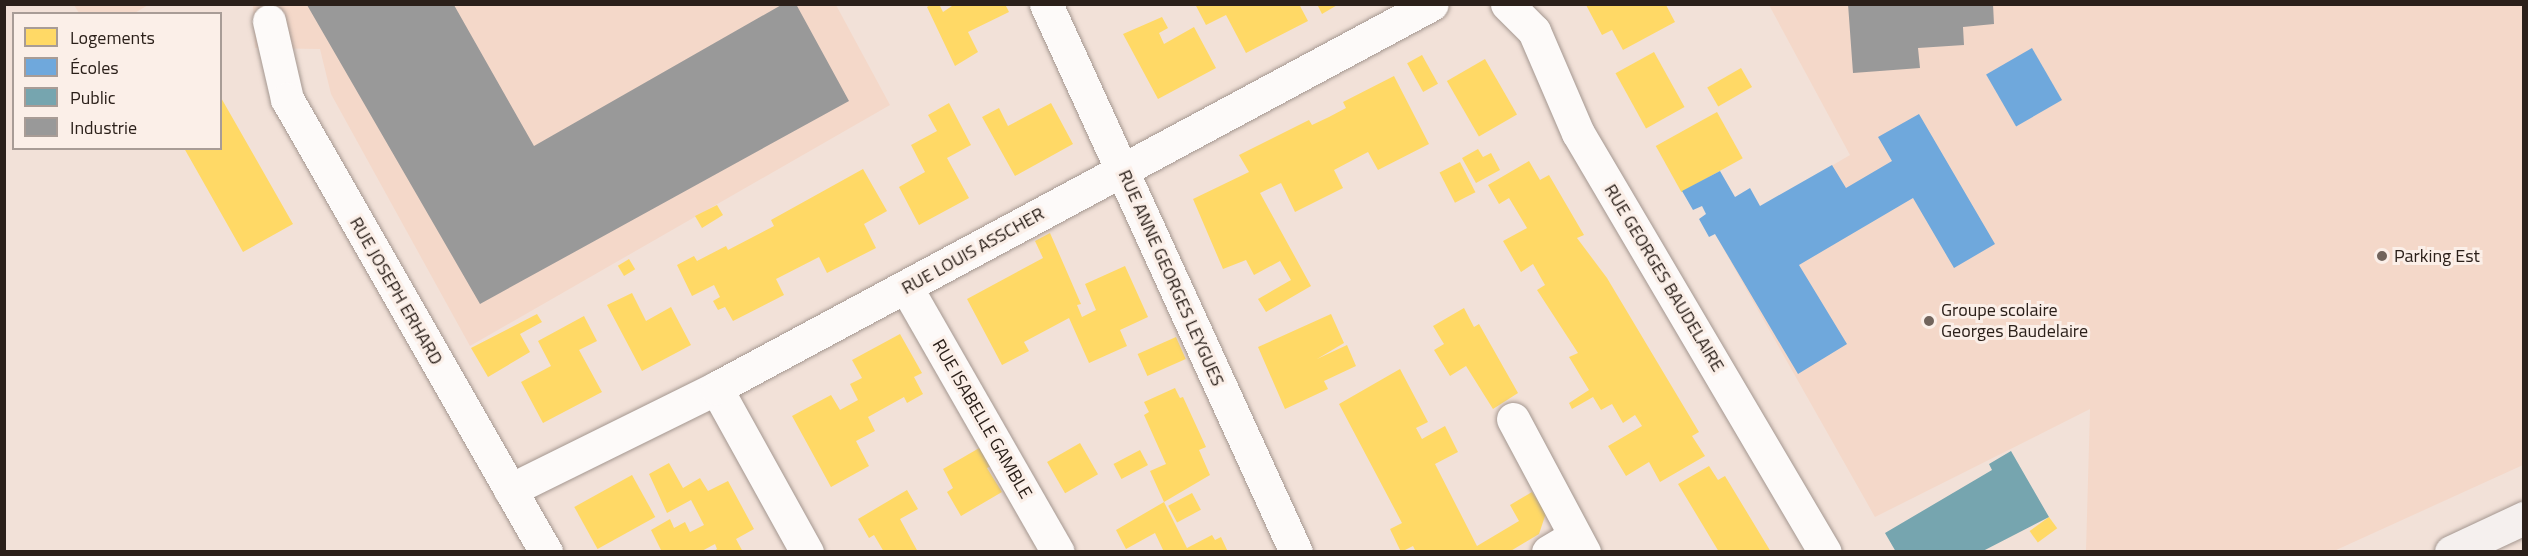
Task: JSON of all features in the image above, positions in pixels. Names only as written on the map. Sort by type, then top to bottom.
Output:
[{"type":"main road","points":[[2451,552],[2523,518]]},
{"type":"street","name":"RUE ANNE GEORGES LEYGUES","points":[[1046,4],[1296,552]]},
{"type":"street","name":"RUE LOUIS ASSCHER","points":[[510,490],[716,388],[1432,4]]},
{"type":"street","name":"RUE GEORGES BAUDELAIRE","points":[[1507,4],[1534,31],[1578,133],[1825,552]]},
{"type":"street","name":"RUE JOSEPH ERHARD","points":[[269,21],[287,99],[546,552]]},
{"type":"street","name":"RUE ISABELLE GAMBLE","points":[[906,287],[1058,552]]},
{"type":"street","points":[[716,388],[807,552]]},
{"type":"street","points":[[1513,419],[1569,546]]},
{"type":"shaded area","points":[[74,5],[148,5],[136,12],[78,12]]},
{"type":"shaded area","points":[[253,5],[836,5],[890,105],[470,346],[331,94],[320,49],[255,48]]},
{"type":"shaded area","points":[[1769,5],[2523,5],[2523,465],[2334,551],[2086,551],[2090,409],[1875,517],[1715,234],[1850,155]]},
{"type":"building: Logements","points":[[939,4],[943,12],[955,4],[1005,4],[1009,12],[968,32],[978,52],[955,66],[927,7]]},
{"type":"building: Logements","points":[[1195,4],[1299,4],[1308,21],[1246,53],[1226,15],[1206,25]]},
{"type":"building: Logements","points":[[1317,4],[1339,4],[1322,14]]},
{"type":"building: Logements","points":[[1586,5],[1666,5],[1675,22],[1623,50],[1612,30],[1602,35]]},
{"type":"building: Logements","points":[[1162,17],[1168,28],[1159,33],[1164,44],[1194,27],[1216,68],[1158,99],[1123,34]]},
{"type":"building: Logements","points":[[1654,52],[1685,107],[1646,128],[1616,73]]},
{"type":"building: Logements","points":[[1422,55],[1438,84],[1423,92],[1407,63]]},
{"type":"building: Logements","points":[[1485,59],[1517,114],[1479,136],[1447,81]]},
{"type":"building: Logements","points":[[1741,68],[1752,87],[1718,107],[1707,88]]},
{"type":"building: Logements","points":[[1394,76],[1429,144],[1378,170],[1368,152],[1334,170],[1343,188],[1295,212],[1281,183],[1260,193],[1311,286],[1266,312],[1258,299],[1291,280],[1280,261],[1254,275],[1246,260],[1223,269],[1193,199],[1249,172],[1239,155],[1309,120],[1312,125],[1329,117],[1346,108],[1343,102]]},
{"type":"building: Logements","points":[[222,100],[293,224],[243,252],[185,150],[222,150]]},
{"type":"building: Logements","points":[[949,103],[971,145],[947,158],[969,198],[919,225],[899,187],[925,172],[911,145],[937,131],[928,115]]},
{"type":"building: Logements","points":[[1051,103],[1073,144],[1015,176],[982,117],[999,108],[1008,126]]},
{"type":"building: Logements","points":[[1717,112],[1743,158],[1681,192],[1656,146]]},
{"type":"building: Logements","points":[[1478,149],[1483,157],[1491,153],[1500,170],[1476,183],[1462,158]]},
{"type":"building: Logements","points":[[1529,161],[1540,180],[1549,175],[1584,235],[1577,238],[1607,278],[1699,432],[1692,436],[1705,456],[1660,482],[1649,462],[1626,476],[1608,446],[1642,426],[1635,415],[1623,423],[1612,404],[1601,410],[1593,397],[1572,409],[1569,403],[1589,390],[1569,357],[1578,353],[1537,290],[1545,285],[1533,264],[1521,272],[1503,241],[1527,228],[1509,198],[1499,204],[1488,185]]},
{"type":"building: Logements","points":[[1460,162],[1475,192],[1455,203],[1440,172]]},
{"type":"building: Logements","points":[[863,169],[887,211],[864,224],[876,248],[827,273],[819,257],[776,279],[784,295],[733,321],[725,307],[718,310],[713,301],[720,297],[714,285],[692,296],[677,265],[694,256],[697,261],[726,246],[728,250],[774,226],[771,220]]},
{"type":"building: Logements","points":[[717,205],[723,215],[702,228],[695,216]]},
{"type":"building: Logements","points":[[1050,233],[1081,304],[1077,305],[1082,317],[1096,310],[1085,284],[1125,266],[1148,317],[1120,330],[1127,346],[1089,363],[1069,318],[1024,342],[1029,351],[1002,365],[967,299],[1043,258],[1035,241]]},
{"type":"building: Logements","points":[[629,259],[635,269],[624,276],[618,266]]},
{"type":"building: Logements","points":[[632,293],[646,321],[671,307],[691,345],[642,371],[607,305]]},
{"type":"building: Logements","points":[[1464,308],[1474,327],[1479,324],[1518,393],[1493,409],[1466,366],[1450,376],[1434,350],[1444,344],[1433,326]]},
{"type":"building: Logements","points":[[537,314],[542,322],[520,334],[530,352],[488,377],[471,348]]},
{"type":"building: Logements","points":[[1331,314],[1344,343],[1317,359],[1347,345],[1356,366],[1324,381],[1328,389],[1285,409],[1258,347]]},
{"type":"building: Logements","points":[[584,316],[597,341],[579,350],[602,392],[543,423],[521,382],[551,366],[538,341]]},
{"type":"building: Logements","points":[[900,334],[922,373],[914,377],[923,394],[907,403],[904,397],[868,417],[875,431],[856,441],[869,466],[831,487],[792,416],[831,395],[840,410],[858,400],[850,384],[862,378],[852,360]]},
{"type":"building: Logements","points":[[1176,337],[1186,359],[1147,376],[1138,354]]},
{"type":"building: Logements","points":[[1400,369],[1428,422],[1416,428],[1422,439],[1445,426],[1458,452],[1435,464],[1477,546],[1519,521],[1510,505],[1532,492],[1546,513],[1539,534],[1509,552],[1416,552],[1413,546],[1401,552],[1390,529],[1402,523],[1339,404]]},
{"type":"building: Logements","points":[[1175,388],[1180,398],[1183,397],[1206,447],[1199,450],[1210,475],[1164,502],[1150,471],[1166,464],[1144,415],[1149,412],[1144,402]]},
{"type":"building: Logements","points":[[1080,443],[1098,474],[1065,493],[1047,462]]},
{"type":"building: Logements","points":[[981,447],[991,466],[987,468],[1002,492],[961,516],[947,492],[953,488],[943,469]]},
{"type":"building: Logements","points":[[1140,450],[1148,465],[1121,479],[1114,464]]},
{"type":"building: Logements","points":[[669,463],[683,488],[700,478],[708,491],[728,481],[754,529],[736,539],[743,552],[713,552],[717,549],[715,544],[700,552],[662,552],[651,530],[670,519],[674,528],[685,522],[690,532],[704,525],[691,500],[667,513],[649,474]]},
{"type":"building: Logements","points":[[1709,466],[1718,480],[1725,476],[1771,552],[1719,552],[1678,484]]},
{"type":"building: Logements","points":[[632,475],[655,517],[598,549],[574,507]]},
{"type":"building: Logements","points":[[907,490],[918,509],[900,519],[918,552],[884,552],[874,535],[869,538],[858,519]]},
{"type":"building: Logements","points":[[1192,493],[1201,510],[1177,522],[1168,506]]},
{"type":"building: Logements","points":[[1164,502],[1187,548],[1212,535],[1215,540],[1221,537],[1228,552],[1164,552],[1155,533],[1126,549],[1116,530]]},
{"type":"building: Logements","points":[[2049,517],[2057,528],[2038,542],[2030,531]]},
{"type":"building: Écoles","points":[[2032,48],[2062,100],[2016,126],[1986,74]]},
{"type":"building: Écoles","points":[[1919,114],[1995,244],[1954,268],[1913,198],[1799,265],[1847,344],[1798,374],[1715,234],[1709,237],[1699,219],[1706,214],[1702,206],[1693,210],[1682,191],[1720,171],[1735,197],[1750,188],[1760,206],[1832,165],[1846,188],[1892,161],[1878,137]]},
{"type":"building: Public","points":[[2011,451],[2049,517],[1981,552],[1896,552],[1885,533],[1992,470],[1989,464]]},
{"type":"building: Industrie","points":[[783,4],[796,4],[849,101],[480,304],[307,5],[454,5],[534,146]]},
{"type":"building: Industrie","points":[[1848,4],[1993,4],[1994,24],[1963,27],[1964,45],[1918,48],[1920,68],[1853,73]]},
{"type":"place","name":"Parking Est","points":[[2382,256]]},
{"type":"place","name":"Groupe scolaire Georges Baudelaire","points":[[1929,321]]}]
